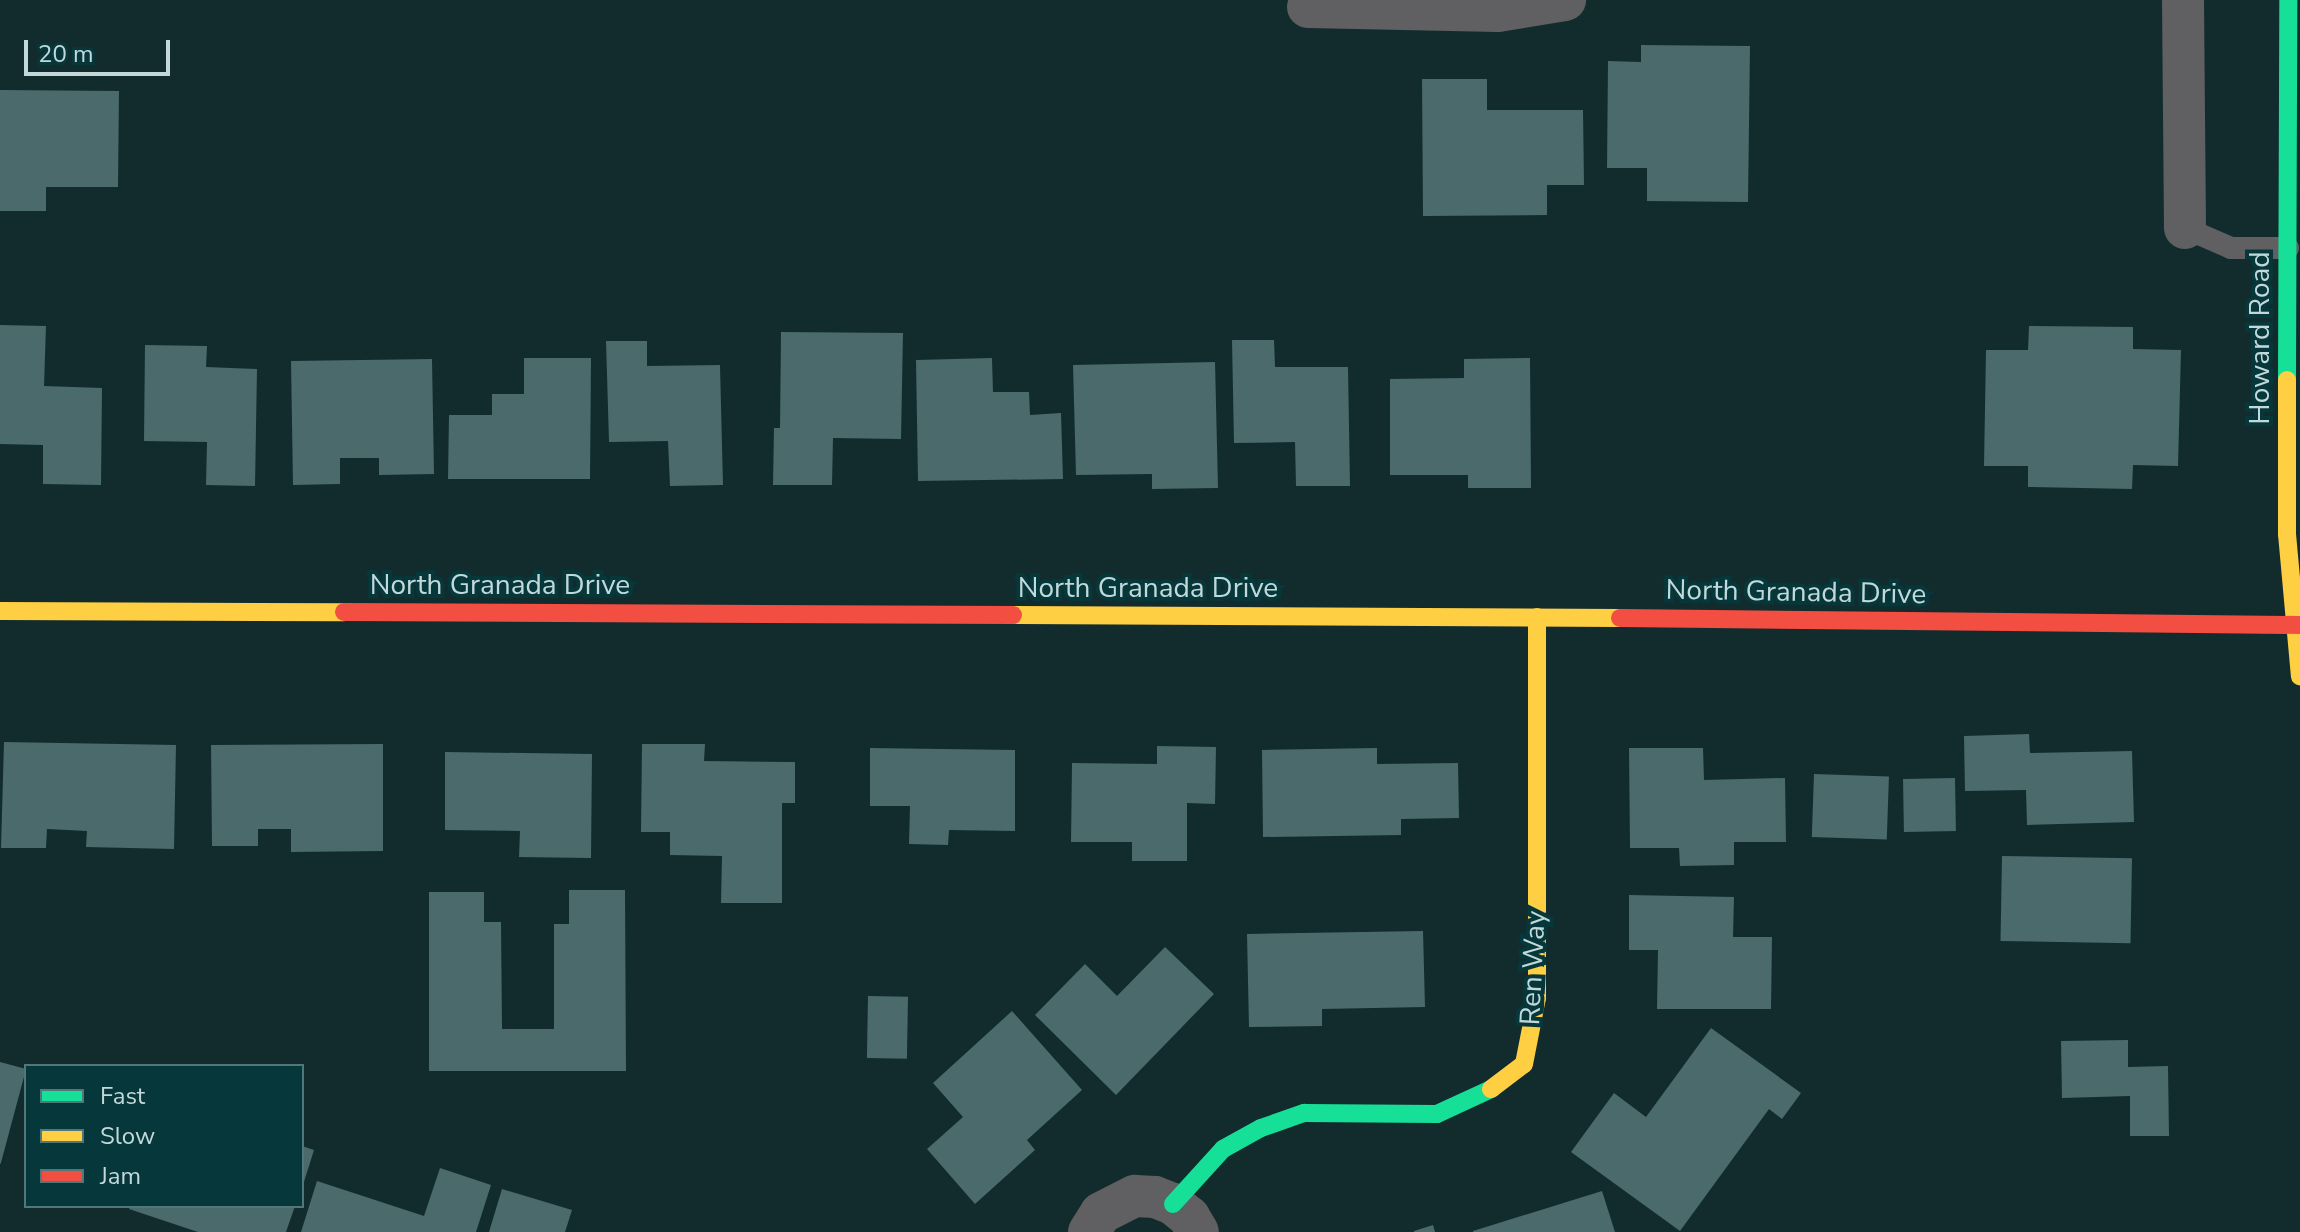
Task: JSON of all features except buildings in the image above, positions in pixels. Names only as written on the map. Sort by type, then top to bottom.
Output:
[{"type":"street","points":[[1308,7],[1395,3],[1498,11],[1565,0]]},
{"type":"street","points":[[2183,0],[2185,228]]},
{"type":"street","name":"Howard Road","points":[[2288,0],[2287,534],[2298,625],[2300,676]]},
{"type":"street","name":"North Granada Drive","points":[[0,611],[1537,617],[2298,625]]},
{"type":"street","name":"Ren Way","points":[[1089,1232],[1101,1213],[1126,1199],[1155,1197],[1186,1218],[1223,1149],[1261,1128],[1304,1113],[1437,1114],[1485,1094],[1524,1064],[1537,998],[1537,617]]},
{"type":"lane","points":[[2185,228],[2231,248],[2288,248]]},
{"type":"traffic: fast","points":[[2287,380],[2288,0]]},
{"type":"traffic: fast","points":[[1173,1204],[1223,1149],[1261,1128],[1304,1113],[1437,1114],[1491,1089]]},
{"type":"traffic: slow","points":[[2287,380],[2287,534],[2300,676]]},
{"type":"traffic: slow","points":[[0,611],[344,612]]},
{"type":"traffic: slow","points":[[1013,615],[1620,618]]},
{"type":"traffic: slow","points":[[1491,1089],[1524,1064],[1537,998],[1537,617]]},
{"type":"traffic: jam","points":[[344,612],[1013,615]]},
{"type":"traffic: jam","points":[[1620,618],[2300,625]]}]
